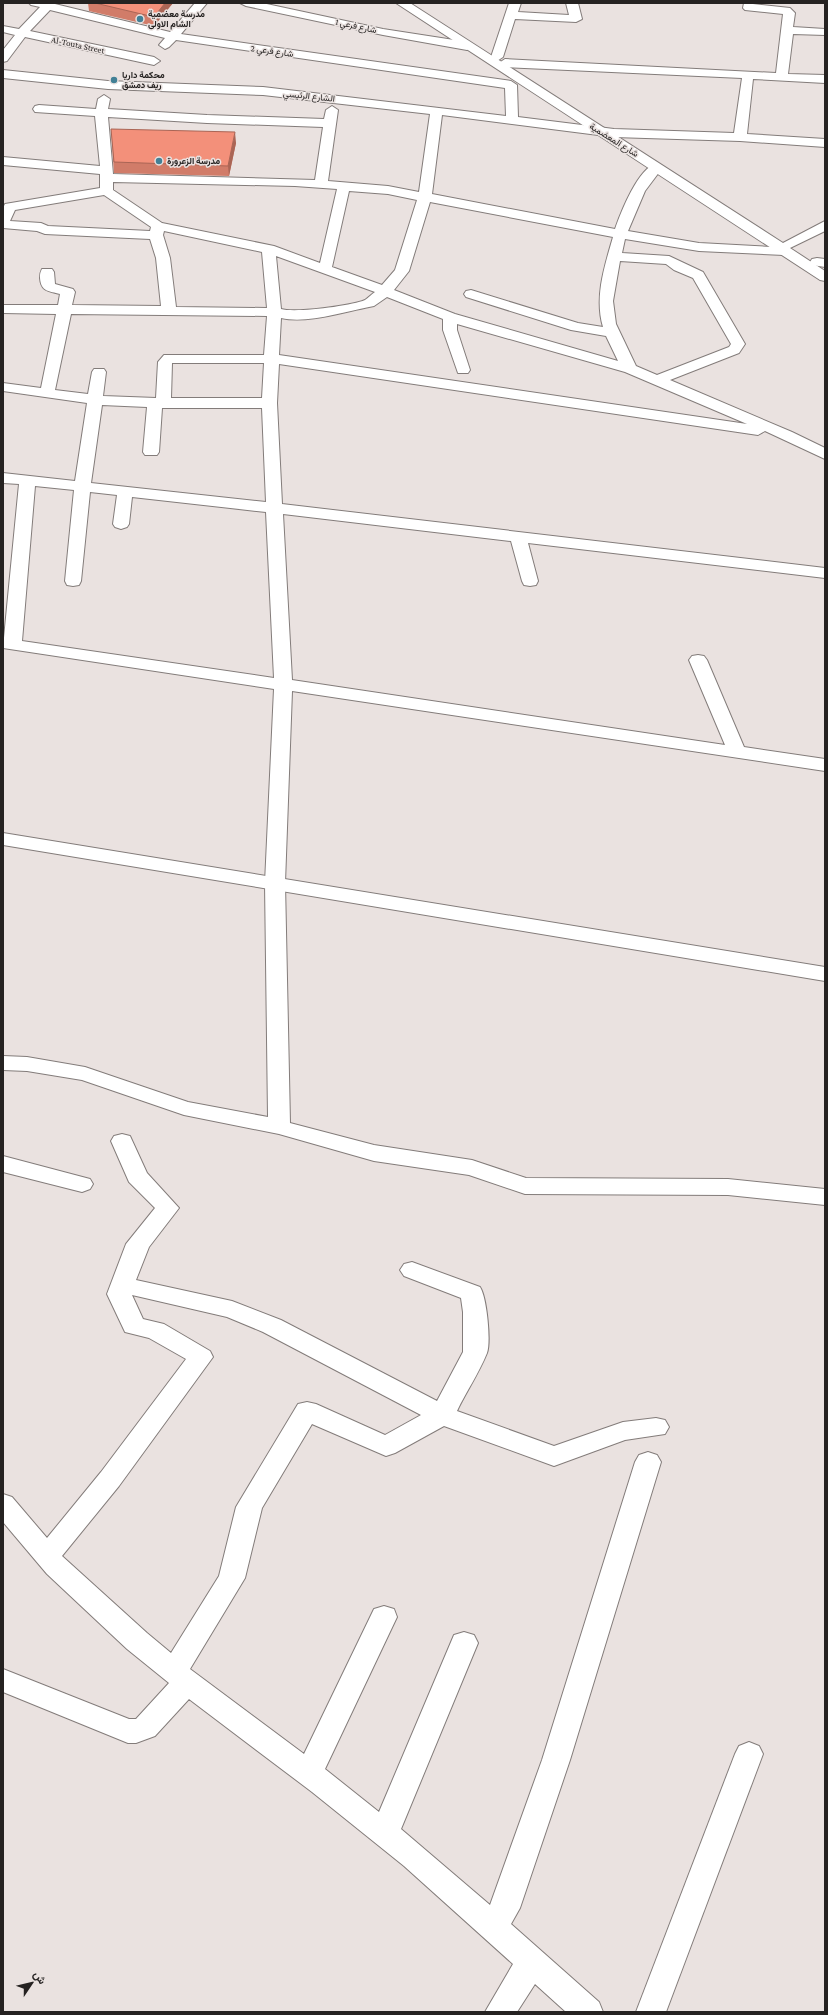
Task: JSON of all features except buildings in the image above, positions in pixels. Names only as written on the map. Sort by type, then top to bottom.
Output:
[{"type":"main road","name":"شارع المعضمية","points":[[402,3],[598,130],[653,162],[786,247],[825,277]]},
{"type":"main road","name":"شارع المعضمية","points":[[411,3],[614,133],[653,162]]},
{"type":"main road","points":[[786,247],[825,225]]},
{"type":"main road","name":"شارع المعضمية","points":[[786,247],[822,264]]},
{"type":"main road","points":[[3,839],[825,974]]},
{"type":"street","name":"شارع فرعي 2","points":[[35,3],[50,4],[172,36],[511,85],[512,120]]},
{"type":"street","points":[[141,78],[172,36],[201,3]]},
{"type":"street","name":"شارع فرعي 1","points":[[246,3],[383,32],[467,46]]},
{"type":"street","points":[[283,11],[292,3]]},
{"type":"street","points":[[515,3],[510,15],[501,60],[825,79]]},
{"type":"street","points":[[510,15],[576,19],[572,3]]},
{"type":"street","points":[[750,3],[749,8],[786,10],[789,13],[782,77]]},
{"type":"street","points":[[3,58],[22,33],[50,4]]},
{"type":"street","name":"Al-Touta Street","points":[[3,29],[154,61]]},
{"type":"street","points":[[787,30],[825,32]]},
{"type":"street","name":"الشارع الرئيسي","points":[[3,74],[108,85],[141,78],[333,98],[614,133],[740,137],[825,143]]},
{"type":"street","points":[[740,137],[748,75]]},
{"type":"street","points":[[108,85],[100,112],[107,180],[157,231],[169,311]]},
{"type":"street","points":[[321,184],[333,98]]},
{"type":"street","points":[[39,109],[208,119],[330,123]]},
{"type":"street","points":[[3,309],[274,312],[287,315],[319,313],[369,303],[384,291],[402,271],[424,196],[436,112]]},
{"type":"street","points":[[3,161],[107,180],[295,182],[344,186],[424,196],[619,234],[699,247],[786,247]]},
{"type":"street","points":[[630,369],[610,332],[605,305],[613,257],[619,234],[653,162]]},
{"type":"street","points":[[3,221],[6,206],[107,180]]},
{"type":"street","points":[[324,269],[344,186]]},
{"type":"street","points":[[3,224],[41,227],[46,230],[157,231],[269,249],[450,317],[630,369],[788,435],[825,454]]},
{"type":"street","points":[[269,249],[274,312],[273,359],[269,403],[283,684],[275,883],[279,1127]]},
{"type":"street","points":[[613,257],[669,260],[679,267],[698,275],[738,344],[734,350],[657,380]]},
{"type":"street","points":[[47,272],[48,286],[68,292],[47,393]]},
{"type":"street","points":[[471,294],[576,327],[610,332]]},
{"type":"street","points":[[450,317],[450,330],[463,370]]},
{"type":"street","points":[[151,452],[165,362],[169,358],[273,359],[788,435],[825,442]]},
{"type":"street","points":[[73,581],[82,487],[99,372]]},
{"type":"street","points":[[3,387],[96,400],[159,403],[269,403]]},
{"type":"street","points":[[3,478],[27,482],[274,508],[518,538],[825,573]]},
{"type":"street","points":[[27,482],[8,644],[825,765]]},
{"type":"street","points":[[121,524],[125,492]]},
{"type":"street","points":[[518,538],[530,581]]},
{"type":"street","points":[[698,660],[737,752]]},
{"type":"street","points":[[3,1063],[27,1064],[85,1074],[184,1108],[279,1127],[374,1153],[472,1168],[525,1186],[728,1187],[825,1197]]},
{"type":"street","points":[[47,1556],[110,1479],[201,1357],[155,1330],[134,1326],[119,1294],[138,1244],[168,1208],[137,1177],[122,1141]]},
{"type":"street","points":[[3,1164],[82,1184]]},
{"type":"street","points":[[3,1680],[128,1731],[136,1731],[145,1728],[181,1677],[232,1578],[249,1507],[307,1411],[386,1446],[442,1415],[475,1352],[472,1293],[412,1270]]},
{"type":"street","points":[[123,1285],[232,1310],[272,1326],[442,1415],[554,1456],[623,1432],[656,1427]]},
{"type":"street","points":[[492,1926],[505,1908],[556,1760],[648,1462]]},
{"type":"street","points":[[3,1504],[56,1567],[137,1641],[181,1677],[385,1834],[532,1961],[588,2012]]},
{"type":"street","points":[[309,1774],[384,1617]]},
{"type":"street","points":[[385,1834],[464,1643]]},
{"type":"street","points":[[651,2012],[749,1754]]},
{"type":"street","points":[[500,2012],[532,1961]]},
{"type":"place","name":"مدرسة معضمية الشام الاولى","points":[[140,19]]},
{"type":"place","name":"محكمة داريا ريف دمشق","points":[[114,80]]},
{"type":"place","name":"مدرسة الزعرورة","points":[[159,161]]}]
